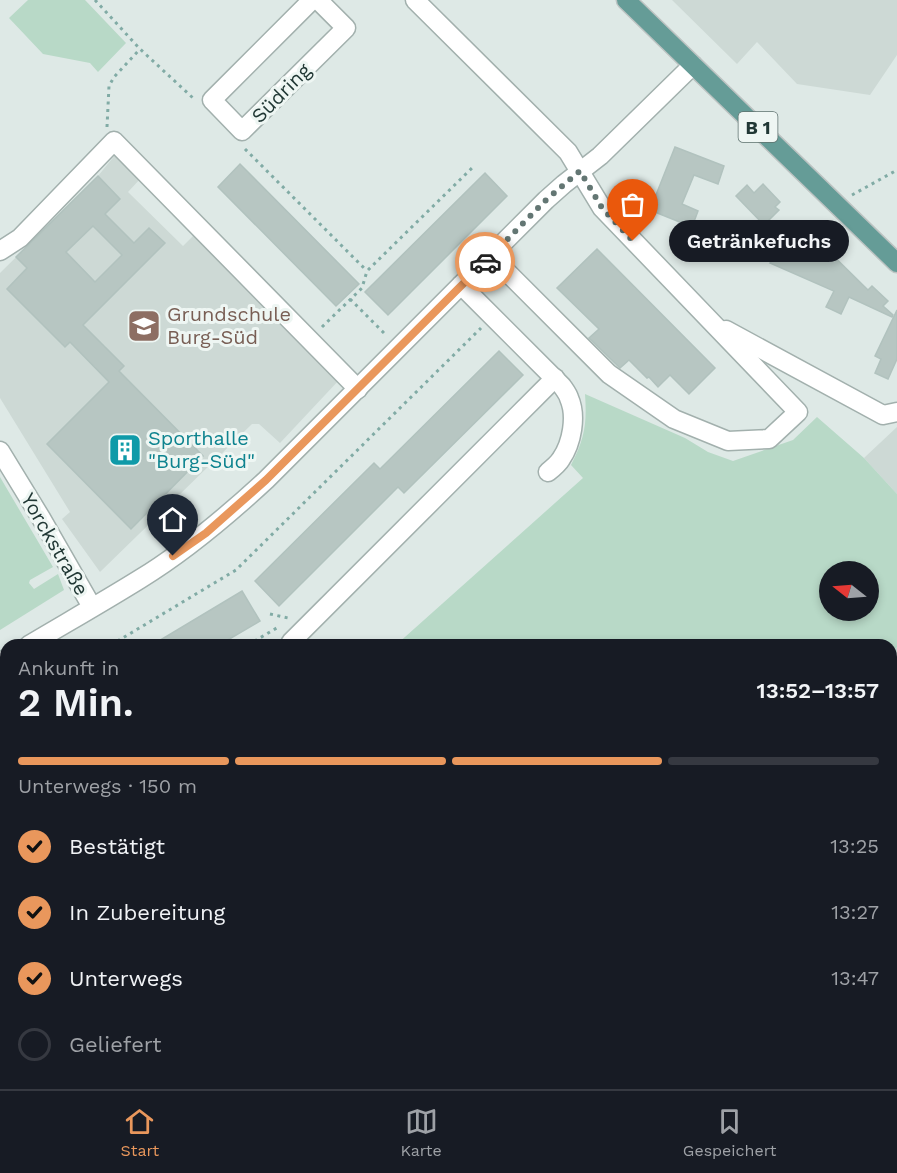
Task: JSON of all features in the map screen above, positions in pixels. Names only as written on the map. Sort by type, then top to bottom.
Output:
[{"type":"main road","name":"B 1","points":[[626,0],[897,263]]},
{"type":"street","name":"Südring","points":[[312,0],[212,100],[242,131],[346,28],[318,0]]},
{"type":"street","points":[[415,0],[568,152],[602,208],[798,412],[768,439],[728,441],[674,419],[609,374],[491,256]]},
{"type":"street","points":[[39,639],[141,579],[206,533],[266,480],[546,200],[600,156],[693,65]]},
{"type":"street","points":[[0,251],[20,238],[114,141],[358,389]]},
{"type":"street","points":[[461,285],[555,378],[569,398],[572,410],[570,438],[560,460],[548,472]]},
{"type":"street","points":[[711,322],[883,415],[897,412]]},
{"type":"street","points":[[294,639],[555,378]]},
{"type":"street","name":"Yorckstraße","points":[[0,451],[92,607]]},
{"type":"path","points":[[95,0],[140,49],[195,100]]},
{"type":"path","points":[[114,141],[106,124],[109,86],[114,77],[140,49]]},
{"type":"path","points":[[244,148],[367,271]]},
{"type":"path","points":[[310,339],[362,288],[367,271],[474,166]]},
{"type":"path","points":[[837,204],[897,170]]},
{"type":"path","points":[[350,299],[399,348]]},
{"type":"path","points":[[121,639],[236,570],[494,317]]},
{"type":"path","points":[[258,639],[280,626]]},
{"type":"shaded area","points":[[672,0],[897,0],[897,55],[870,95],[797,84],[757,42],[737,64]]},
{"type":"shaded area","name":"Grundschule Burg-Süd","points":[[116,154],[141,178],[128,192],[183,246],[196,233],[340,379],[280,443],[259,424],[252,424],[100,572],[62,519],[70,512],[0,398],[0,273],[98,176]]},
{"type":"shaded area","points":[[897,427],[897,494],[864,458]]},
{"type":"green space","points":[[28,0],[85,0],[126,43],[98,72],[90,63],[43,54],[9,18]]},
{"type":"green space","points":[[585,394],[685,438],[708,452],[733,461],[793,440],[817,417],[864,458],[897,494],[897,639],[403,639],[583,478],[571,465],[582,439],[585,423]]},
{"type":"green space","points":[[0,477],[53,567],[30,580],[29,583],[34,589],[58,574],[64,590],[0,630]]},
{"type":"building","points":[[675,147],[724,166],[718,184],[694,175],[682,204],[698,211],[692,227],[650,210]]},
{"type":"building","points":[[240,164],[359,284],[336,306],[218,187]]},
{"type":"building","points":[[485,173],[507,196],[388,315],[365,292]]},
{"type":"building","points":[[98,176],[120,199],[105,214],[134,243],[149,228],[165,243],[83,325],[124,366],[119,371],[203,456],[131,529],[47,444],[109,382],[70,342],[65,347],[7,289],[27,268],[16,257]],"holes":[[[93,226],[122,255],[95,282],[66,252]]]},
{"type":"building","points":[[763,184],[780,202],[775,207],[779,210],[764,225],[736,196],[747,185],[754,193]]},
{"type":"building","points":[[805,228],[868,290],[872,286],[888,301],[883,306],[893,315],[892,317],[849,297],[841,314],[826,307],[834,291],[770,263],[782,251],[795,257],[786,247]]},
{"type":"building","points":[[733,229],[753,238],[747,252],[727,243]]},
{"type":"building","points":[[597,249],[715,368],[689,394],[670,375],[658,387],[629,360],[620,368],[589,338],[599,329],[557,288]]},
{"type":"building","points":[[897,310],[897,359],[888,379],[875,373],[881,359],[875,356]]},
{"type":"building","points":[[499,351],[523,375],[404,493],[398,487],[279,606],[255,581],[374,463],[380,469]]},
{"type":"building","points":[[242,591],[260,621],[229,639],[162,639]]},
{"type":"way so far","points":[[485,262],[546,200],[580,171],[602,208],[633,241]]},
{"type":"place","name":"Getränkefuchs","points":[[633,241]]},
{"type":"place","name":"Grundschule Burg-Süd","points":[[144,326]]},
{"type":"place","name":"Sporthalle \"Burg-Süd\"","points":[[125,450]]},
{"type":"route","points":[[173,556],[206,533],[266,480],[485,262]]}]
